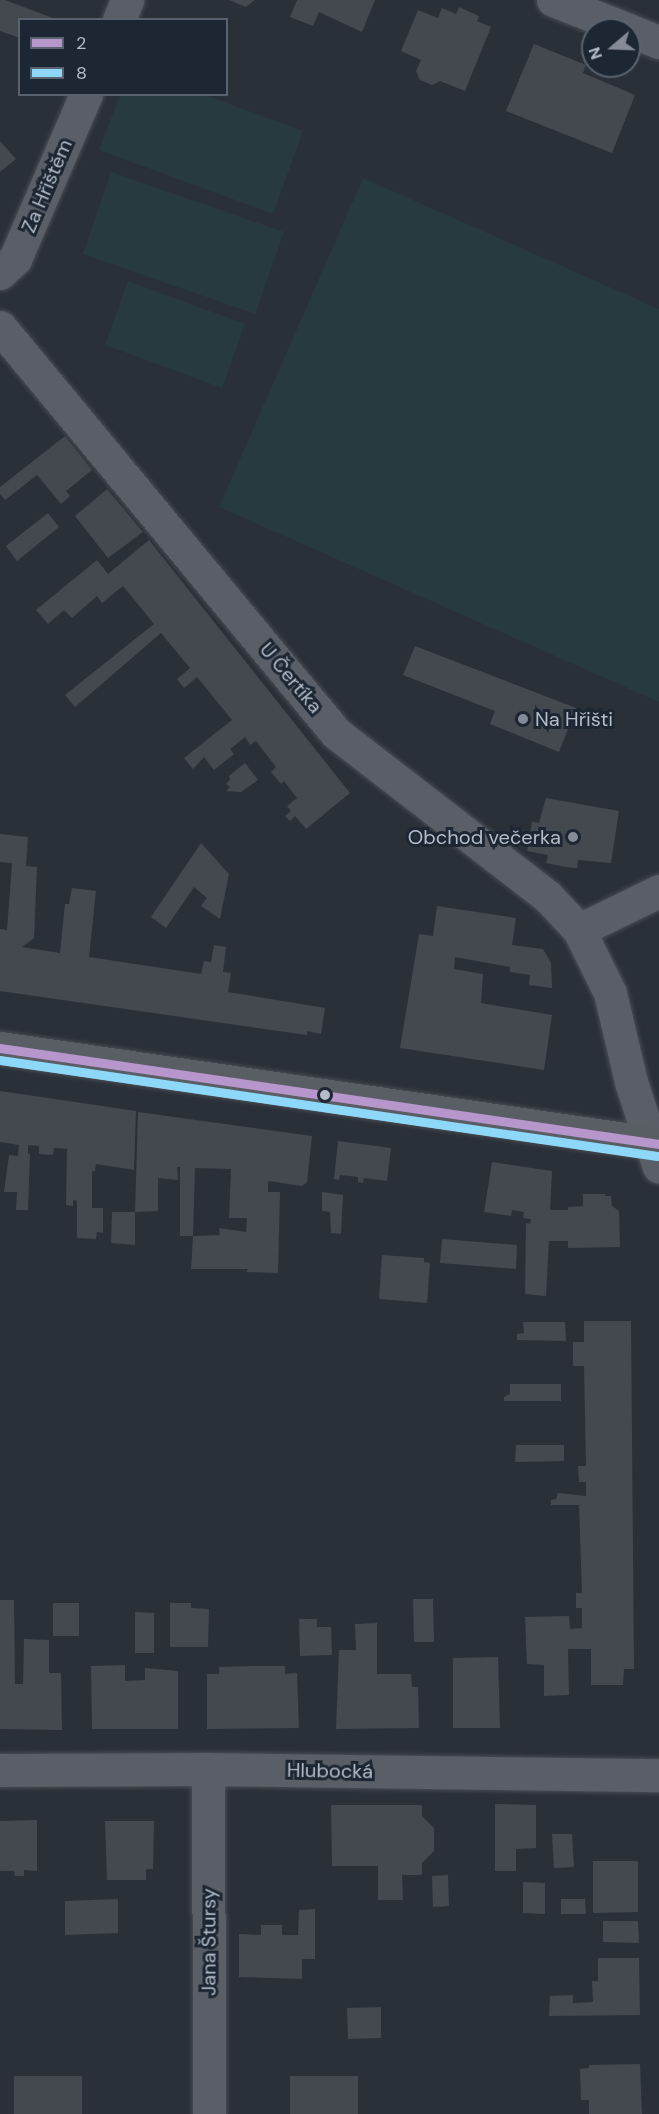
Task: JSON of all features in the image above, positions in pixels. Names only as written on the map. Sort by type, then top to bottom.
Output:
[{"type":"main road","points":[[0,1048],[656,1151]]},
{"type":"street","points":[[119,18],[127,0]]},
{"type":"street","points":[[554,0],[599,18]]},
{"type":"street","points":[[641,35],[659,42]]},
{"type":"street","name":"Za Hřištěm","points":[[0,273],[15,259],[85,96]]},
{"type":"street","name":"U Čertíka","points":[[0,327],[336,733],[548,897],[579,930],[610,993],[631,1082],[656,1151]]},
{"type":"street","points":[[579,930],[654,899]]},
{"type":"street","name":"Hlubocká","points":[[0,1770],[208,1769],[659,1775]]},
{"type":"street","name":"Jana Štursy","points":[[208,1769],[209,2114]]},
{"type":"green space","points":[[120,96],[208,96],[303,131],[273,214],[99,150]]},
{"type":"green space","points":[[111,172],[284,232],[255,314],[83,254]]},
{"type":"green space","points":[[363,178],[659,309],[659,702],[219,507]]},
{"type":"green space","points":[[128,281],[245,324],[222,388],[105,345]]},
{"type":"building","points":[[0,0],[53,18],[18,18],[18,37],[0,31]]},
{"type":"building","points":[[229,0],[255,0],[246,7]]},
{"type":"building","points":[[297,0],[375,0],[362,32],[319,12],[313,26],[290,17]]},
{"type":"building","points":[[459,7],[479,16],[477,21],[491,27],[465,91],[440,81],[432,85],[420,80],[416,71],[421,60],[401,51],[418,10],[438,18],[442,8],[456,14]]},
{"type":"building","points":[[534,44],[581,63],[581,78],[595,78],[635,95],[612,153],[506,111]]},
{"type":"building","points":[[0,141],[16,159],[0,172]]},
{"type":"building","points":[[65,436],[92,470],[66,491],[70,496],[61,504],[37,475],[5,500],[0,494],[0,487]]},
{"type":"building","points":[[107,489],[143,532],[108,558],[75,516]]},
{"type":"building","points":[[48,513],[59,527],[17,561],[6,546]]},
{"type":"building","points":[[149,540],[350,793],[306,829],[295,816],[290,821],[285,816],[291,811],[287,806],[297,798],[284,781],[281,784],[271,772],[276,767],[256,741],[250,745],[245,737],[230,749],[234,754],[214,770],[204,757],[193,769],[184,758],[232,720],[197,677],[184,688],[177,679],[190,668],[161,633],[75,707],[65,695],[154,624],[123,586],[102,603],[97,596],[72,618],[64,610],[48,624],[36,610],[97,560],[108,574]]},
{"type":"building","points":[[415,646],[576,708],[559,752],[490,724],[495,711],[403,675]]},
{"type":"building","points":[[245,763],[258,780],[241,792],[226,791],[230,787],[226,784],[230,780],[229,776]]},
{"type":"building","points":[[546,798],[619,811],[611,863],[578,860],[577,868],[565,867],[546,863],[548,855],[527,851],[532,822],[539,823]]},
{"type":"building","points":[[0,834],[28,837],[26,866],[37,867],[34,938],[22,947],[60,953],[65,904],[69,904],[72,888],[96,891],[89,957],[201,974],[204,961],[211,962],[214,945],[226,947],[223,972],[231,973],[228,992],[325,1008],[321,1034],[307,1031],[307,1035],[0,991],[0,929],[7,930],[12,863],[0,862]]},
{"type":"building","points":[[201,843],[229,874],[220,919],[201,906],[207,898],[194,887],[166,928],[151,917]]},
{"type":"building","points":[[437,906],[516,918],[512,945],[543,949],[551,963],[552,988],[529,985],[530,975],[510,972],[510,967],[455,957],[454,969],[483,974],[481,1003],[552,1015],[544,1070],[400,1048],[419,934],[433,936]]},
{"type":"building","points":[[0,1091],[136,1111],[134,1170],[96,1164],[95,1171],[92,1171],[92,1208],[103,1208],[103,1233],[97,1232],[96,1239],[77,1238],[77,1201],[73,1200],[73,1206],[66,1205],[67,1149],[54,1148],[53,1155],[39,1154],[39,1146],[28,1145],[28,1154],[30,1154],[28,1210],[16,1210],[17,1192],[4,1192],[9,1155],[18,1156],[19,1145],[0,1142]]},
{"type":"building","points":[[138,1112],[312,1136],[307,1182],[302,1186],[268,1181],[268,1192],[280,1192],[278,1273],[246,1272],[248,1269],[191,1269],[193,1236],[180,1236],[180,1167],[177,1167],[178,1180],[158,1178],[158,1211],[135,1212]],"holes":[[[195,1168],[231,1169],[229,1218],[247,1218],[246,1232],[219,1228],[220,1235],[193,1236]]]},
{"type":"building","points":[[338,1141],[391,1148],[387,1181],[364,1178],[363,1183],[358,1182],[358,1177],[340,1175],[339,1180],[334,1179]]},
{"type":"building","points":[[492,1162],[552,1171],[550,1210],[568,1210],[568,1207],[583,1206],[583,1194],[611,1196],[612,1206],[619,1211],[620,1247],[568,1248],[568,1241],[549,1241],[546,1296],[525,1294],[526,1223],[530,1224],[531,1219],[523,1218],[524,1212],[512,1210],[511,1216],[484,1212]]},
{"type":"building","points":[[322,1192],[343,1195],[341,1234],[331,1233],[330,1212],[322,1211]]},
{"type":"building","points":[[112,1212],[135,1212],[135,1245],[111,1243]]},
{"type":"building","points":[[442,1239],[517,1245],[516,1269],[440,1263]]},
{"type":"building","points":[[382,1255],[424,1258],[424,1262],[430,1263],[427,1303],[379,1299]]},
{"type":"building","points":[[584,1321],[631,1321],[634,1669],[624,1669],[623,1685],[591,1685],[591,1649],[568,1649],[569,1695],[544,1696],[544,1665],[527,1664],[525,1617],[569,1616],[570,1629],[582,1628],[582,1608],[576,1608],[576,1593],[582,1593],[579,1505],[551,1505],[551,1500],[556,1499],[558,1493],[586,1496],[586,1482],[579,1482],[578,1466],[586,1466],[584,1366],[573,1366],[573,1342],[584,1342]]},
{"type":"building","points":[[523,1322],[565,1322],[566,1341],[517,1340],[517,1334],[524,1333]]},
{"type":"building","points":[[510,1384],[561,1384],[561,1401],[504,1401],[504,1397],[510,1394]]},
{"type":"building","points":[[516,1445],[564,1445],[564,1461],[515,1462]]},
{"type":"building","points":[[413,1599],[433,1599],[434,1642],[414,1642]]},
{"type":"building","points":[[0,1600],[14,1600],[15,1684],[23,1684],[24,1639],[49,1640],[49,1673],[61,1673],[62,1730],[0,1729]]},
{"type":"building","points":[[53,1603],[79,1603],[79,1636],[53,1636]]},
{"type":"building","points":[[170,1603],[191,1603],[191,1608],[209,1609],[208,1647],[170,1647]]},
{"type":"building","points":[[135,1612],[154,1613],[154,1653],[135,1653]]},
{"type":"building","points":[[299,1619],[317,1619],[317,1627],[331,1627],[332,1655],[300,1656]]},
{"type":"building","points":[[377,1623],[377,1674],[411,1674],[412,1687],[418,1687],[419,1728],[336,1729],[339,1650],[356,1650],[355,1624]]},
{"type":"building","points":[[498,1657],[500,1728],[453,1728],[453,1658]]},
{"type":"building","points":[[125,1665],[125,1681],[145,1680],[145,1668],[178,1671],[178,1729],[92,1729],[91,1666]]},
{"type":"building","points":[[285,1666],[285,1674],[297,1673],[299,1728],[207,1729],[207,1674],[219,1674],[219,1667]]},
{"type":"building","points":[[495,1804],[536,1805],[536,1848],[516,1849],[516,1871],[495,1871]]},
{"type":"building","points":[[331,1805],[422,1805],[422,1816],[434,1828],[434,1851],[422,1863],[422,1875],[402,1875],[403,1900],[378,1900],[378,1866],[332,1866]]},
{"type":"building","points":[[37,1820],[37,1871],[24,1870],[24,1876],[15,1876],[14,1871],[0,1871],[0,1821]]},
{"type":"building","points":[[105,1821],[154,1821],[153,1869],[146,1869],[146,1880],[107,1880]]},
{"type":"building","points":[[552,1834],[572,1834],[574,1867],[554,1868]]},
{"type":"building","points":[[593,1861],[638,1861],[638,1912],[593,1913]]},
{"type":"building","points":[[448,1875],[449,1906],[433,1907],[432,1876]]},
{"type":"building","points":[[523,1882],[545,1883],[545,1914],[523,1913]]},
{"type":"building","points":[[118,1899],[118,1933],[65,1935],[65,1901]]},
{"type":"building","points":[[561,1899],[585,1899],[586,1914],[561,1914]]},
{"type":"building","points":[[315,1909],[315,1959],[302,1959],[302,1979],[239,1977],[239,1934],[261,1935],[261,1925],[282,1925],[282,1935],[298,1935],[299,1910]]},
{"type":"building","points":[[603,1921],[638,1921],[639,1943],[603,1942]]},
{"type":"building","points":[[598,1958],[639,1958],[640,2015],[549,2016],[550,1996],[573,1995],[573,2003],[593,2002],[592,1981],[598,1981]]},
{"type":"building","points":[[381,2007],[381,2038],[348,2039],[347,2008]]},
{"type":"building","points":[[640,2064],[642,2114],[589,2114],[589,2100],[581,2100],[580,2069],[589,2068],[589,2065]]},
{"type":"building","points":[[14,2076],[82,2076],[82,2114],[14,2114]]},
{"type":"building","points":[[290,2076],[358,2076],[358,2114],[290,2114]]},
{"type":"transit line","name":"2","points":[[0,1048],[659,1144]]},
{"type":"transit line","name":"8","points":[[0,1060],[657,1156]]},
{"type":"place","name":"Na Hřišti","points":[[523,719]]},
{"type":"place","name":"Obchod večerka","points":[[573,837]]}]
